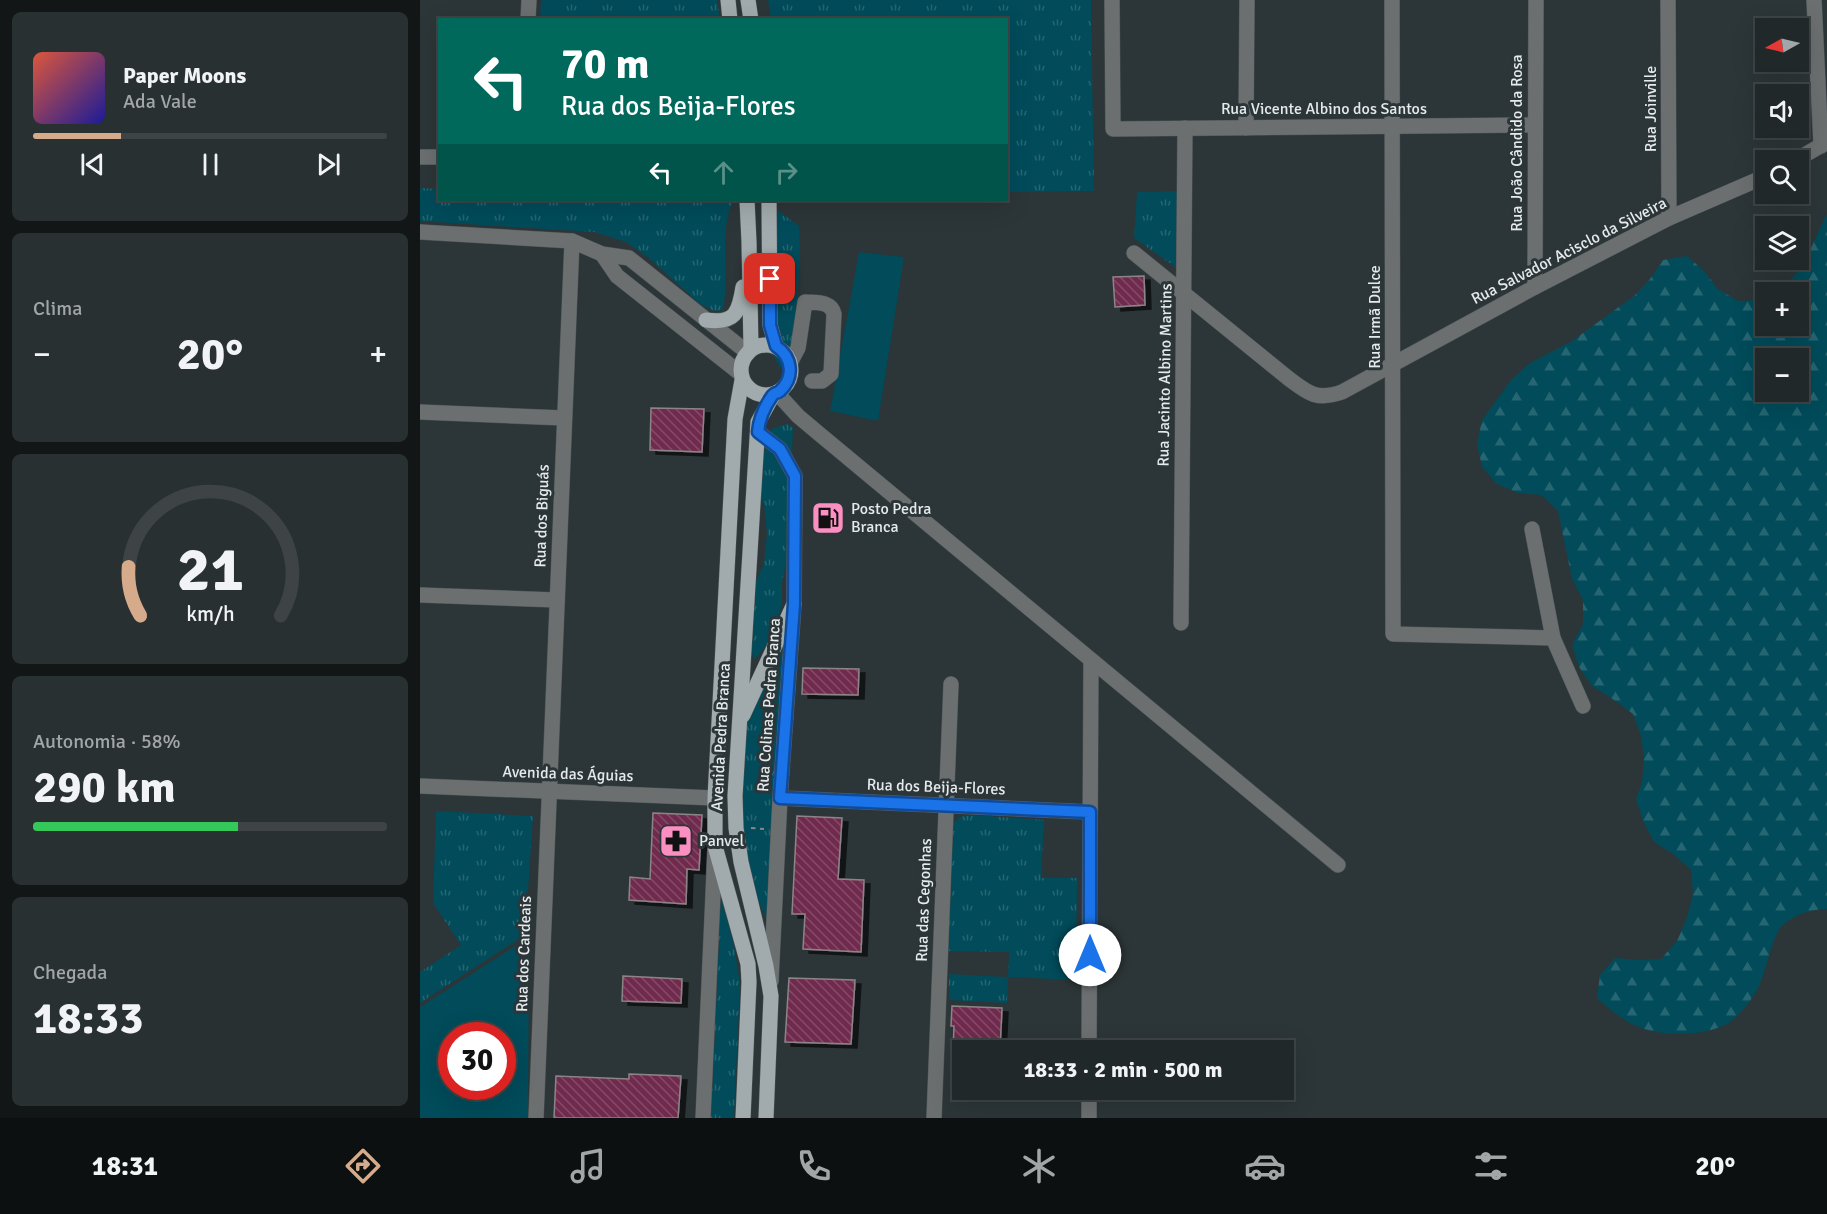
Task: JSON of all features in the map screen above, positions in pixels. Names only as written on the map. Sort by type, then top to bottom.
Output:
[{"type":"main road","points":[[728,0],[730,18]]},
{"type":"main road","points":[[748,0],[751,18]]},
{"type":"main road","points":[[747,201],[749,351]]},
{"type":"main road","points":[[770,201],[770,325],[776,346]]},
{"type":"main road","points":[[706,320],[720,322],[732,316],[738,309],[749,242]]},
{"type":"main road","points":[[766,344],[776,346],[781,349],[790,363],[790,378],[775,394],[765,395],[750,390],[742,377],[741,361],[749,351],[766,344]]},
{"type":"main road","name":"Avenida Pedra Branca","points":[[742,377],[735,418],[714,798],[715,846],[748,964],[743,1118]]},
{"type":"main road","name":"Avenida Pedra Branca","points":[[766,1118],[771,996],[741,862],[736,828],[735,796],[758,422],[775,394]]},
{"type":"main road","points":[[739,723],[794,604]]},
{"type":"street","points":[[528,18],[529,0]]},
{"type":"street","name":"Rua Vicente Albino dos Santos","points":[[1113,0],[1113,129],[1535,125]]},
{"type":"street","points":[[1246,128],[1247,0]]},
{"type":"street","name":"Rua Irmã Dulce","points":[[1392,0],[1393,634],[1553,638]]},
{"type":"street","name":"Rua João Cândido da Rosa","points":[[1535,287],[1536,0]]},
{"type":"street","name":"Rua Joinville","points":[[1668,0],[1669,218]]},
{"type":"street","points":[[1809,153],[1824,144],[1814,0]]},
{"type":"street","name":"Rua Jacinto Albino Martins","points":[[1181,623],[1185,128]]},
{"type":"street","points":[[420,157],[438,157]]},
{"type":"street","name":"Rua Salvador Acisclo da Silveira","points":[[1134,253],[1288,378],[1312,394],[1322,397],[1342,392],[1535,287],[1669,218],[1755,181]]},
{"type":"street","points":[[420,232],[572,241],[602,254],[629,258],[706,320],[749,351]]},
{"type":"street","name":"Rua dos Biguás","points":[[549,792],[572,241]]},
{"type":"street","points":[[602,254],[617,276],[742,377]]},
{"type":"street","points":[[790,363],[798,348],[805,302],[828,305],[833,309],[834,315],[831,374],[822,381],[812,381]]},
{"type":"street","points":[[775,394],[817,432],[1338,865]]},
{"type":"street","points":[[420,412],[564,418]]},
{"type":"street","name":"Rua Colinas Pedra Branca","points":[[758,432],[780,449],[795,476],[794,604],[780,798],[771,996]]},
{"type":"street","points":[[1532,529],[1553,638],[1583,706]]},
{"type":"street","points":[[420,595],[557,600]]},
{"type":"street","points":[[1089,1040],[1091,660]]},
{"type":"street","name":"Rua das Cegonhas","points":[[934,1118],[951,684]]},
{"type":"street","name":"Avenida das Águias","points":[[420,786],[714,798]]},
{"type":"street","name":"Rua dos Cardeais","points":[[536,1118],[549,792]]},
{"type":"street","name":"Rua dos Beija-Flores","points":[[780,798],[1090,812]]},
{"type":"street","name":"Avenida Pedra Branca","points":[[704,1118],[715,846]]},
{"type":"street","points":[[1089,1100],[1089,1118]]},
{"type":"green space","points":[[541,0],[717,0],[720,18],[540,18]]},
{"type":"green space","points":[[768,0],[1091,0],[1094,191],[1008,192],[1008,18],[771,18]]},
{"type":"green space","points":[[420,188],[438,189],[438,201],[734,201],[729,211],[725,238],[723,310],[714,311],[700,304],[650,259],[626,242],[594,232],[420,221]]},
{"type":"green space","points":[[1183,191],[1181,271],[1134,238],[1137,192]]},
{"type":"green space","points":[[776,209],[799,226],[794,371],[791,374],[779,366],[773,353]]},
{"type":"green space","points":[[1827,214],[1827,909],[1802,914],[1781,927],[1756,992],[1734,1019],[1725,1025],[1703,1032],[1680,1034],[1656,1032],[1634,1025],[1597,998],[1600,975],[1615,958],[1661,959],[1677,941],[1693,894],[1691,870],[1673,854],[1654,842],[1643,821],[1636,799],[1642,782],[1644,758],[1641,736],[1633,714],[1592,686],[1579,667],[1572,645],[1583,624],[1583,600],[1572,579],[1558,511],[1541,495],[1518,493],[1497,484],[1482,467],[1477,443],[1482,420],[1511,380],[1530,363],[1572,341],[1634,296],[1663,260],[1687,256],[1704,271],[1718,289],[1738,301],[1755,300],[1755,336],[1809,336],[1809,282],[1789,282],[1799,270],[1809,270],[1809,252]]},
{"type":"green space","points":[[859,252],[904,257],[878,421],[830,411]]},
{"type":"green space","points":[[787,424],[793,428],[787,559],[782,582],[782,606],[766,646],[754,660],[751,649],[755,584],[764,563],[767,533],[764,506],[760,495],[766,436],[773,428]]},
{"type":"green space","points":[[780,645],[783,647],[769,926],[757,897],[746,854],[741,811],[744,737],[749,717]]},
{"type":"green space","points":[[436,811],[533,816],[525,935],[420,1003],[420,972],[461,945],[433,903]]},
{"type":"green space","points":[[973,815],[1044,820],[1041,878],[1077,878],[1076,980],[1008,977],[1009,952],[946,951],[953,824],[959,817]]},
{"type":"green space","points":[[721,897],[734,946],[740,983],[734,1118],[711,1118]]},
{"type":"green space","points":[[529,937],[528,1118],[420,1118],[420,1007]]},
{"type":"green space","points":[[949,974],[1008,977],[1007,1003],[949,1000]]},
{"type":"building","points":[[1144,276],[1145,305],[1115,307],[1113,277]]},
{"type":"building","points":[[651,408],[704,409],[702,452],[650,450]]},
{"type":"building","points":[[803,668],[859,669],[858,695],[802,694]]},
{"type":"building","name":"Panvel","points":[[653,813],[702,815],[699,870],[687,869],[686,904],[629,900],[630,877],[650,879]]},
{"type":"building","points":[[797,816],[842,818],[838,879],[864,880],[861,952],[803,949],[805,914],[792,914]]},
{"type":"building","points":[[623,976],[682,979],[681,1003],[622,1001]]},
{"type":"building","points":[[789,978],[855,980],[851,1044],[785,1042]]},
{"type":"building","points":[[952,1006],[1002,1008],[1000,1040],[953,1040],[954,1026],[951,1026]]},
{"type":"building","points":[[629,1074],[681,1076],[678,1118],[554,1118],[556,1076],[629,1079]]},
{"type":"place","name":"Posto Pedra Branca","points":[[828,518]]},
{"type":"place","name":"Panvel","points":[[676,841]]},
{"type":"route","points":[[770,279],[770,325],[776,346],[781,349],[790,363],[790,378],[780,391],[773,395],[758,422],[758,432],[780,449],[795,476],[794,604],[780,798],[1090,812],[1090,955]]}]
